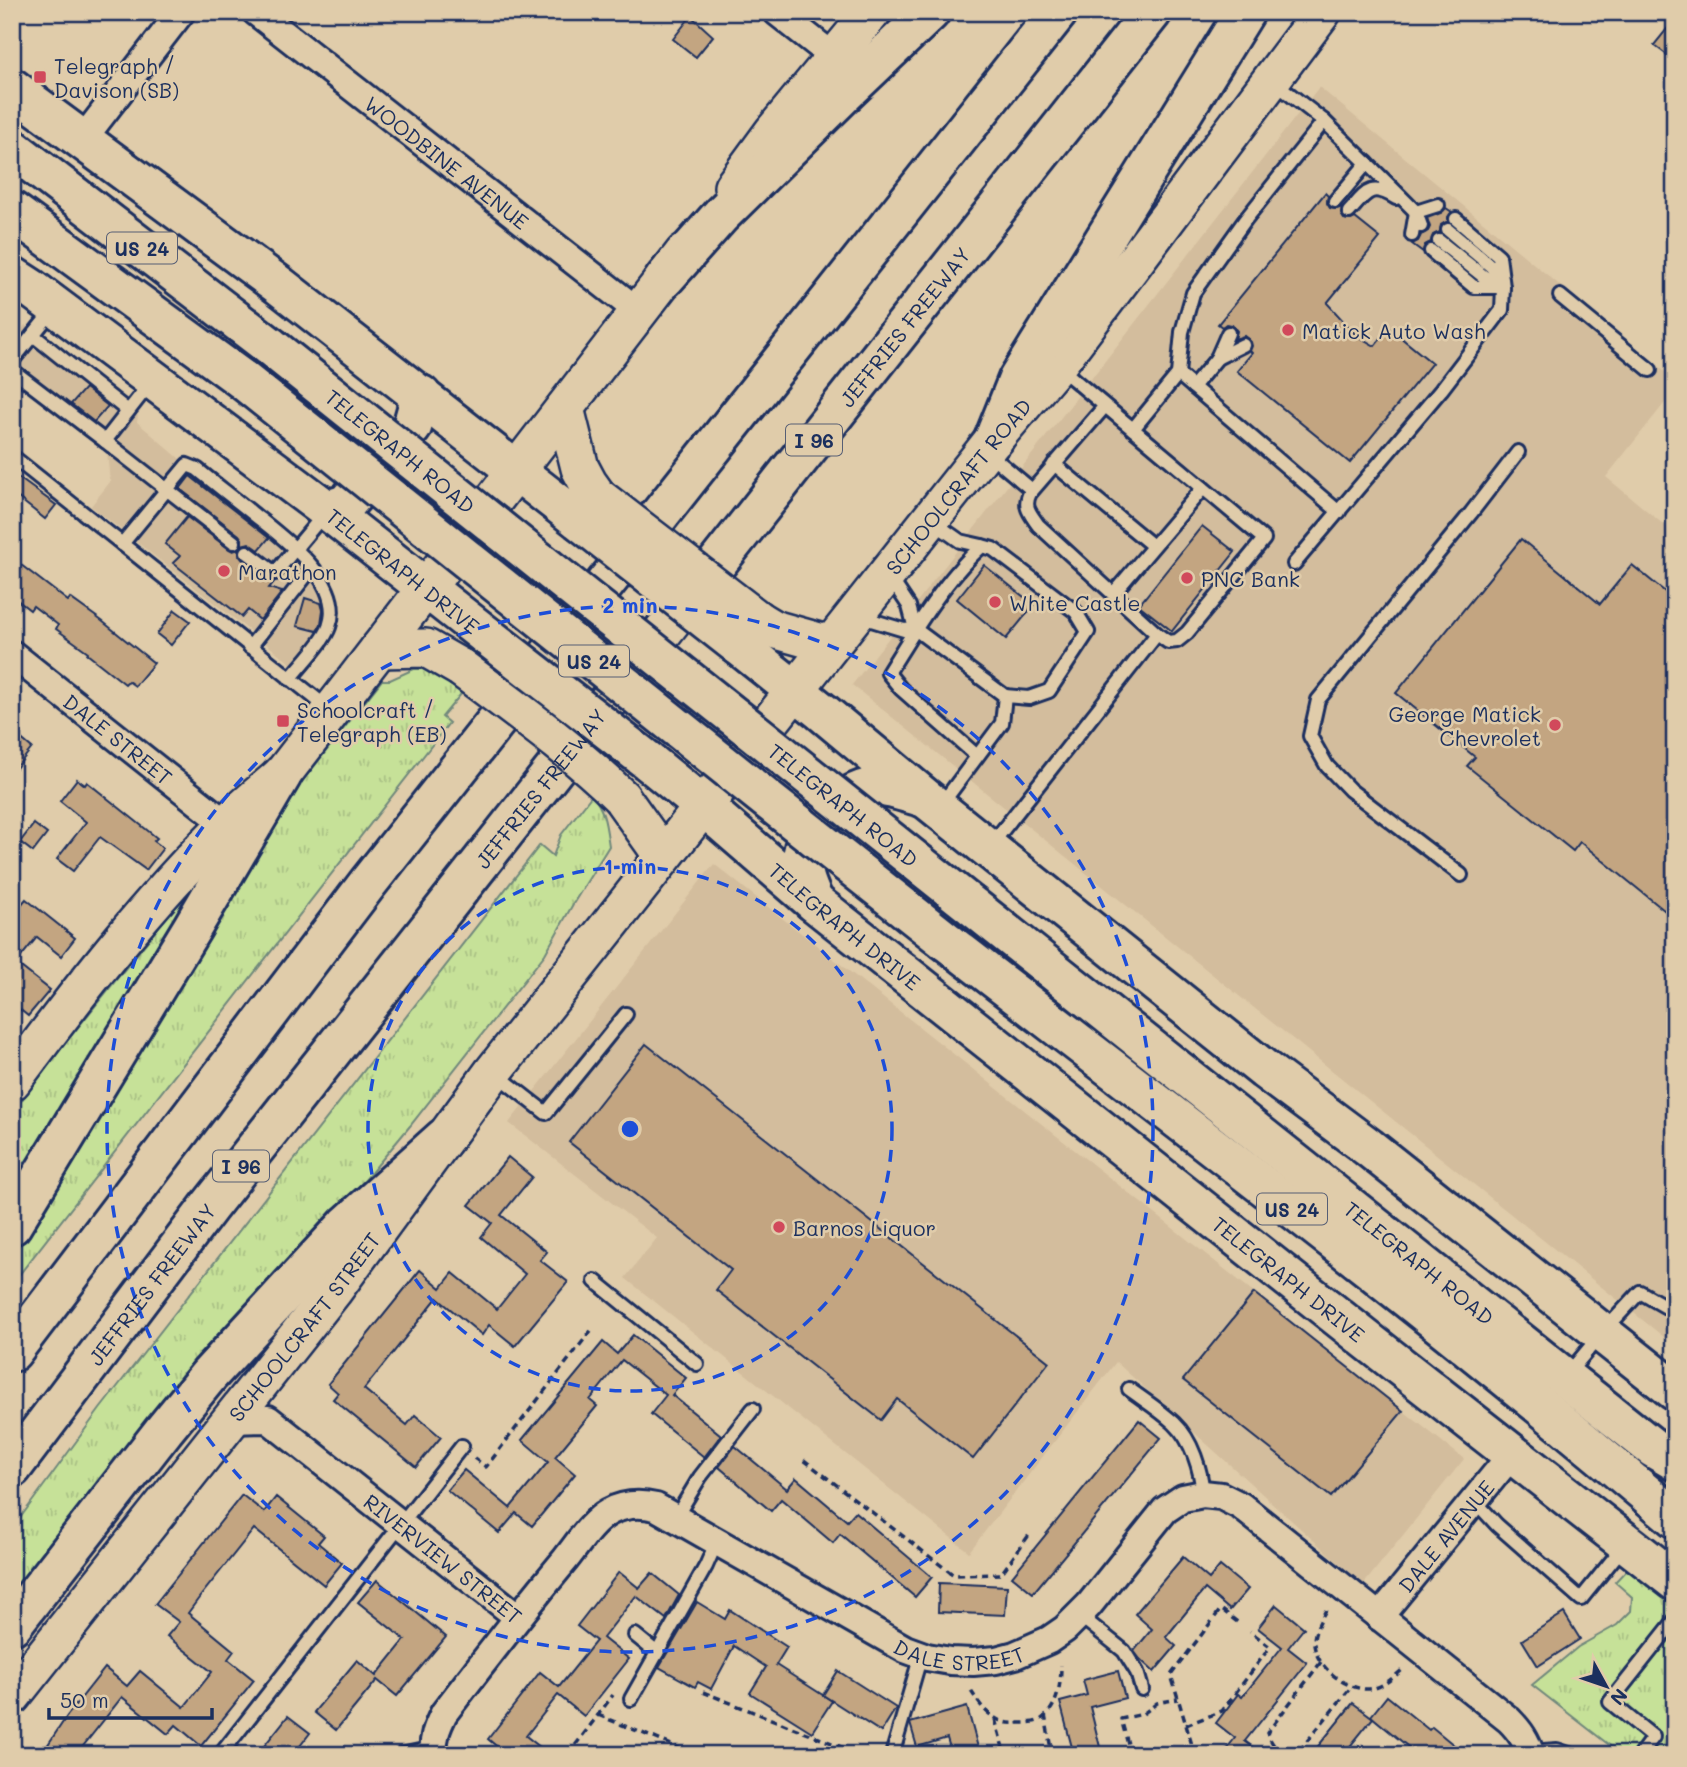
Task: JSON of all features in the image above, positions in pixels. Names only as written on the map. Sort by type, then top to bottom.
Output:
[{"type":"main road","points":[[12,1225],[282,775],[666,278],[774,131],[872,12]]},
{"type":"main road","points":[[666,278],[721,215],[930,12]]},
{"type":"main road","points":[[12,1352],[368,883],[1058,12]]},
{"type":"main road","name":"JEFFRIES FREEWAY","points":[[12,1468],[209,1206],[1152,12]]},
{"type":"main road","points":[[989,445],[1018,379],[1245,12]]},
{"type":"main road","name":"SCHOOLCRAFT ROAD","points":[[587,953],[989,445],[1057,365],[1322,12]]},
{"type":"main road","points":[[12,88],[280,286],[517,470],[589,508],[748,633],[794,691],[931,803],[1265,1070],[1368,1147],[1675,1391]]},
{"type":"main road","name":"TELEGRAPH ROAD","points":[[12,148],[271,347],[806,776],[1565,1377],[1667,1452]]},
{"type":"main road","name":"TELEGRAPH ROAD","points":[[12,211],[243,380],[748,785],[1258,1181],[1522,1391],[1675,1518]]},
{"type":"main road","name":"TELEGRAPH DRIVE","points":[[12,276],[44,321],[153,380],[327,510],[648,761],[814,902],[1675,1581]]},
{"type":"main road","points":[[327,510],[346,504],[412,427],[421,395]]},
{"type":"main road","points":[[565,408],[580,468],[588,483],[589,508]]},
{"type":"main road","points":[[748,633],[774,629],[830,645]]},
{"type":"main road","points":[[379,649],[426,648],[461,668],[609,785],[621,797],[663,856]]},
{"type":"main road","points":[[13,1076],[115,948],[226,824],[282,775]]},
{"type":"main road","points":[[814,902],[805,881],[802,858],[808,835],[831,810],[853,793],[877,786],[931,803]]},
{"type":"main road","name":"SCHOOLCRAFT STREET","points":[[12,1696],[333,1291],[492,1072],[587,953]]},
{"type":"main road","points":[[12,1625],[164,1430],[217,1367],[347,1225],[444,1138]]},
{"type":"street","points":[[83,139],[181,12]]},
{"type":"street","name":"WOODBINE AVENUE","points":[[256,12],[639,313]]},
{"type":"street","points":[[777,12],[834,57]]},
{"type":"street","name":"DALE STREET","points":[[12,654],[226,824]]},
{"type":"street","name":"RIVERVIEW STREET","points":[[231,1420],[268,1419],[518,1617],[444,1713],[436,1730],[434,1752]]},
{"type":"street","name":"DALE AVENUE","points":[[1379,1617],[1512,1454]]},
{"type":"street","points":[[1203,1494],[1221,1496],[1241,1506],[1509,1720],[1520,1730],[1531,1753]]},
{"type":"street","name":"DALE STREET","points":[[518,1617],[598,1519],[630,1505],[644,1504],[676,1517],[905,1649],[950,1661],[996,1660],[1015,1656],[1065,1629],[1089,1605],[1165,1510],[1183,1498],[1203,1494]]},
{"type":"lane","points":[[1271,80],[1324,121],[1425,220],[1381,190],[1364,195],[1349,212]]},
{"type":"lane","points":[[1133,429],[1178,374],[1182,332],[1193,293],[1245,220],[1324,121]]},
{"type":"lane","points":[[1335,201],[1367,163]]},
{"type":"lane","points":[[1294,564],[1441,390],[1502,310],[1503,287],[1492,267],[1452,225]]},
{"type":"lane","points":[[1435,246],[1474,286],[1503,287]]},
{"type":"lane","points":[[1560,296],[1650,370]]},
{"type":"lane","points":[[12,361],[44,321],[128,411]]},
{"type":"lane","points":[[1193,387],[1217,358],[1228,332]]},
{"type":"lane","points":[[1217,358],[1242,345]]},
{"type":"lane","points":[[1057,365],[1264,539],[1187,633],[1177,641],[1168,642],[1157,634],[1038,526],[1029,512],[1026,501],[1032,490],[1105,406]]},
{"type":"lane","points":[[12,370],[234,542]]},
{"type":"lane","points":[[1178,374],[1339,512]]},
{"type":"lane","points":[[105,442],[153,380]]},
{"type":"lane","points":[[989,445],[1032,490]]},
{"type":"lane","points":[[1461,875],[1350,790],[1327,766],[1310,736],[1318,700],[1518,452]]},
{"type":"lane","points":[[12,456],[290,679],[321,725]]},
{"type":"lane","points":[[1054,464],[1153,547]]},
{"type":"lane","points":[[122,544],[187,465],[197,469],[296,547],[322,579],[332,614],[329,628],[321,641],[290,679]]},
{"type":"lane","points":[[1113,594],[1203,488]]},
{"type":"lane","points":[[247,552],[275,573],[327,510]]},
{"type":"lane","points":[[887,573],[909,606],[915,629],[1005,696],[1029,698],[1049,691],[1088,632],[1076,612],[993,549],[960,541],[930,519]]},
{"type":"lane","points":[[977,756],[901,690],[888,673],[915,629],[962,565],[982,546]]},
{"type":"lane","points":[[250,647],[312,568]]},
{"type":"lane","points":[[854,615],[904,630],[915,629]]},
{"type":"lane","points":[[988,848],[1157,634]]},
{"type":"lane","points":[[931,803],[977,756],[1002,723],[1005,696]]},
{"type":"lane","points":[[492,1072],[547,1113],[626,1014]]},
{"type":"lane","points":[[595,1281],[697,1364]]},
{"type":"lane","points":[[1565,1377],[1640,1292],[1675,1312]]},
{"type":"lane","points":[[1129,1389],[1176,1424],[1188,1442],[1200,1471],[1203,1494]]},
{"type":"lane","points":[[676,1517],[700,1477],[753,1409]]},
{"type":"lane","points":[[220,1755],[400,1524],[466,1450]]},
{"type":"lane","points":[[1474,1500],[1497,1525],[1581,1600],[1626,1543]]},
{"type":"lane","points":[[631,1699],[706,1566],[717,1541]]},
{"type":"lane","points":[[1079,1615],[1124,1651],[1137,1672],[1142,1689]]},
{"type":"lane","points":[[1640,1755],[1653,1737],[1610,1702],[1675,1620]]},
{"type":"lane","points":[[635,1635],[657,1653]]},
{"type":"lane","points":[[892,1755],[921,1655]]},
{"type":"lane","points":[[1531,1753],[1557,1750],[1572,1755]]},
{"type":"lane","points":[[401,1755],[434,1752]]},
{"type":"path","points":[[466,1450],[486,1467],[593,1328]]},
{"type":"path","points":[[804,1460],[955,1575],[1001,1574],[1029,1535]]},
{"type":"path","points":[[1195,1755],[1171,1675],[1222,1609],[1241,1625]]},
{"type":"path","points":[[1326,1610],[1314,1642],[1321,1662],[1330,1673],[1362,1689],[1375,1688],[1388,1682],[1402,1670]]},
{"type":"path","points":[[1186,1725],[1222,1711],[1270,1647],[1250,1631]]},
{"type":"path","points":[[1321,1662],[1267,1732],[1275,1749],[1292,1755],[1300,1751],[1352,1686]]},
{"type":"path","points":[[971,1690],[982,1707],[1002,1722],[1040,1720],[1057,1697],[1061,1665]]},
{"type":"path","points":[[704,1692],[862,1755]]},
{"type":"path","points":[[568,1755],[614,1694]]},
{"type":"path","points":[[1131,1755],[1121,1718],[1143,1714],[1157,1703],[1178,1699]]},
{"type":"path","points":[[598,1715],[696,1755]]},
{"type":"path","points":[[1045,1715],[1052,1755]]},
{"type":"path","points":[[994,1717],[1005,1755]]},
{"type":"shaded area","points":[[1319,87],[1675,380],[1675,390],[1606,477],[1675,534],[1675,1346],[852,685]]},
{"type":"shaded area","points":[[25,325],[138,416],[137,422],[180,459],[206,472],[326,576],[327,633],[298,669],[91,506],[110,482],[107,452],[12,376],[12,333],[17,336]]},
{"type":"shaded area","points":[[714,864],[1464,1459],[1363,1585],[1116,1362],[969,1552],[625,1278],[657,1238],[509,1123]]},
{"type":"green space","points":[[414,669],[428,669],[466,688],[442,717],[449,723],[12,1284],[12,1243],[294,792],[382,680],[390,680]]},
{"type":"green space","points":[[592,795],[606,825],[609,846],[545,954],[365,1180],[310,1236],[230,1326],[12,1599],[12,1529],[100,1409],[540,845],[553,856],[561,835]]},
{"type":"green space","points":[[190,888],[195,893],[12,1192],[12,1113]]},
{"type":"green space","points":[[1630,1566],[1675,1599],[1675,1755],[1622,1755],[1532,1685],[1578,1647],[1617,1625],[1631,1611],[1632,1597],[1615,1582]]},
{"type":"building","points":[[691,16],[713,36],[696,57],[673,39]]},
{"type":"building","points":[[1675,19],[1675,61],[1654,45]]},
{"type":"building","name":"Matick Auto Wash","points":[[1325,193],[1330,208],[1342,207],[1341,214],[1344,219],[1355,218],[1380,238],[1327,303],[1356,335],[1375,346],[1389,328],[1432,363],[1350,463],[1237,371],[1252,353],[1251,342],[1244,336],[1235,339],[1237,331],[1232,325],[1226,324],[1222,327],[1218,324]]},
{"type":"building","points":[[1446,208],[1452,212],[1448,221],[1441,225],[1440,232],[1433,235],[1423,252],[1412,244],[1428,231],[1430,227],[1427,218]]},
{"type":"building","points":[[85,388],[108,406],[94,422],[71,404]]},
{"type":"building","points":[[12,473],[56,505],[45,519],[12,493]]},
{"type":"building","points":[[190,476],[269,538],[259,550],[249,543],[242,545],[239,535],[180,489]]},
{"type":"building","name":"Marathon","points":[[187,517],[229,549],[239,549],[242,559],[274,582],[269,588],[282,592],[260,620],[248,610],[242,617],[173,563],[180,556],[165,544]]},
{"type":"building","name":"PNC Bank","points":[[1202,526],[1235,552],[1172,631],[1139,605]]},
{"type":"building","name":"George Matick Chevrolet","points":[[1521,539],[1600,604],[1632,565],[1675,600],[1675,919],[1580,842],[1573,851],[1467,766],[1475,757],[1396,693]]},
{"type":"building","points":[[12,558],[68,601],[70,598],[102,621],[154,663],[135,686],[128,681],[125,684],[56,629],[58,625],[33,606],[30,610],[12,596]]},
{"type":"building","name":"White Castle","points":[[984,565],[1034,605],[1006,639],[957,599]]},
{"type":"building","points":[[305,598],[321,603],[321,624],[317,631],[297,626]]},
{"type":"building","points":[[175,610],[190,621],[171,645],[157,634]]},
{"type":"building","points":[[12,731],[32,748],[12,773]]},
{"type":"building","points":[[77,779],[85,785],[87,782],[157,838],[154,841],[163,848],[146,870],[100,837],[73,871],[57,859],[86,822],[60,801]]},
{"type":"building","points":[[34,824],[47,834],[33,852],[20,842]]},
{"type":"building","points":[[26,899],[75,938],[61,956],[37,937],[16,963],[50,990],[28,1016],[12,1003],[12,915]]},
{"type":"building","points":[[646,1044],[1049,1362],[973,1459],[897,1399],[881,1420],[716,1290],[731,1270],[569,1142]]},
{"type":"building","points":[[508,1157],[532,1177],[501,1215],[547,1252],[540,1260],[568,1282],[515,1346],[489,1325],[482,1335],[437,1298],[364,1389],[407,1425],[415,1415],[441,1437],[416,1467],[333,1399],[338,1393],[328,1384],[420,1270],[441,1288],[453,1273],[497,1309],[525,1274],[481,1237],[492,1223],[469,1205]]},
{"type":"building","points":[[1254,1293],[1403,1411],[1331,1497],[1183,1380]]},
{"type":"building","points":[[633,1335],[686,1378],[672,1395],[721,1435],[704,1457],[651,1414],[666,1395],[622,1360],[590,1400],[597,1406],[555,1457],[575,1474],[532,1526],[516,1513],[499,1533],[447,1490],[464,1470],[510,1508],[548,1462],[522,1440],[603,1342],[617,1354]]},
{"type":"building","points":[[1139,1420],[1161,1438],[1033,1593],[1012,1576]]},
{"type":"building","points":[[735,1446],[787,1489],[796,1478],[847,1521],[855,1512],[932,1577],[915,1597],[840,1534],[833,1543],[781,1499],[771,1511],[719,1467]]},
{"type":"building","points":[[242,1495],[264,1512],[276,1497],[324,1536],[318,1543],[342,1563],[324,1585],[254,1529],[199,1598],[188,1613],[234,1651],[228,1659],[254,1680],[201,1746],[176,1725],[168,1734],[122,1697],[76,1755],[41,1755],[67,1716],[105,1668],[127,1686],[140,1671],[184,1707],[212,1672],[167,1636],[179,1622],[155,1604]]},
{"type":"building","points":[[1183,1557],[1209,1579],[1220,1566],[1248,1589],[1230,1610],[1205,1589],[1166,1637],[1176,1646],[1154,1672],[1134,1651],[1152,1629],[1135,1614]]},
{"type":"building","points":[[619,1572],[639,1588],[652,1573],[679,1595],[666,1619],[636,1596],[603,1638],[629,1659],[584,1716],[558,1695],[526,1736],[550,1755],[507,1755],[488,1739],[540,1672],[559,1687],[596,1641],[577,1626]]},
{"type":"building","points":[[377,1580],[446,1637],[397,1696],[377,1680],[336,1730],[314,1712],[357,1660],[376,1676],[405,1640],[358,1602]]},
{"type":"building","points":[[939,1583],[1007,1586],[1005,1615],[938,1612]]},
{"type":"building","points":[[697,1602],[725,1619],[730,1610],[787,1647],[776,1665],[832,1701],[812,1732],[750,1693],[766,1667],[734,1646],[711,1689],[698,1682],[695,1687],[659,1667]]},
{"type":"building","points":[[1276,1605],[1304,1628],[1288,1648],[1307,1663],[1245,1741],[1263,1755],[1222,1755],[1235,1738],[1216,1723],[1238,1694],[1242,1697],[1282,1647],[1258,1628]]},
{"type":"building","points":[[1564,1613],[1580,1639],[1538,1666],[1522,1640]]},
{"type":"building","points":[[838,1671],[896,1708],[881,1732],[823,1695]]},
{"type":"building","points":[[1118,1671],[1125,1698],[1090,1707],[1102,1755],[1074,1755],[1060,1702],[1087,1695],[1083,1680]]},
{"type":"building","points":[[1387,1696],[1429,1730],[1432,1727],[1466,1755],[1418,1755],[1371,1716]]},
{"type":"building","points":[[1353,1703],[1373,1718],[1343,1755],[1311,1755]]},
{"type":"building","points":[[967,1707],[980,1755],[952,1755],[947,1738],[917,1747],[910,1723]]},
{"type":"building","points":[[288,1716],[310,1733],[293,1755],[257,1755]]},
{"type":"place","name":"Telegraph / Davison (SB)","points":[[40,77]]},
{"type":"place","name":"Matick Auto Wash","points":[[1288,330]]},
{"type":"place","name":"Marathon","points":[[224,571]]},
{"type":"place","name":"PNC Bank","points":[[1187,578]]},
{"type":"place","name":"White Castle","points":[[995,602]]},
{"type":"place","name":"Schoolcraft / Telegraph (EB)","points":[[283,721]]},
{"type":"place","name":"George Matick Chevrolet","points":[[1555,725]]},
{"type":"place","name":"Barnos Liquor","points":[[779,1227]]}]
